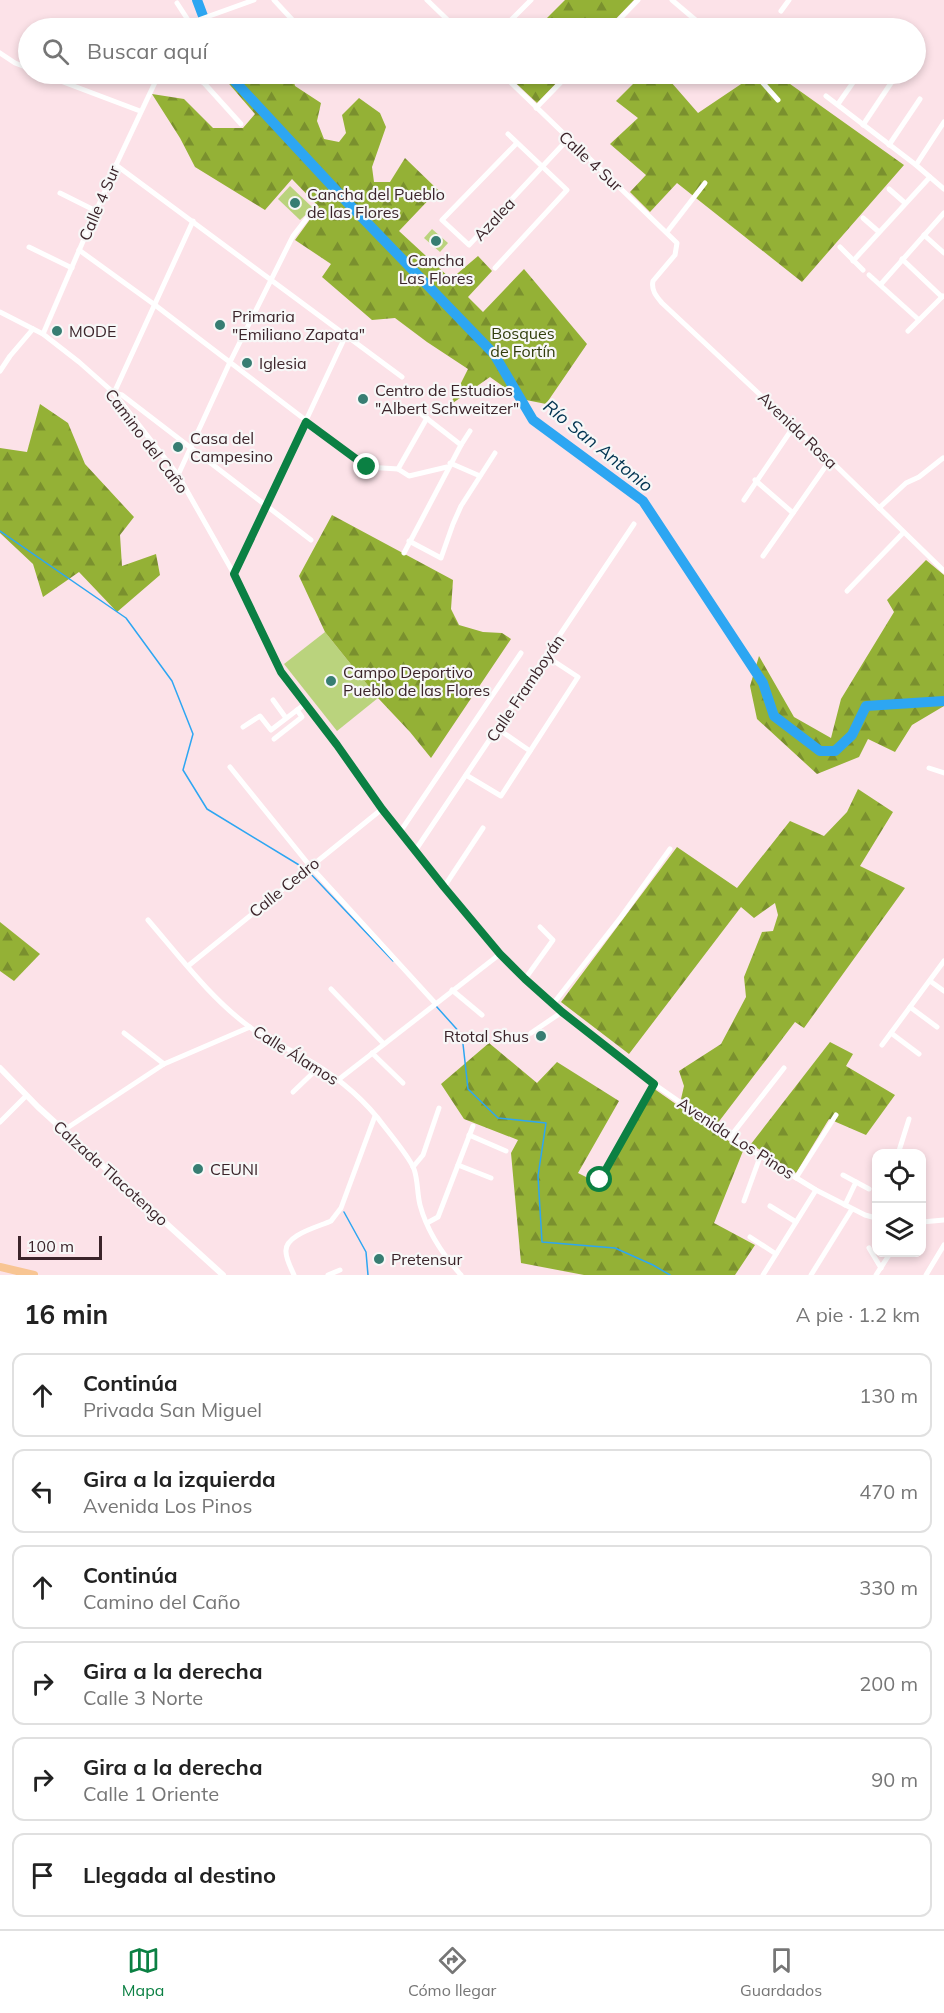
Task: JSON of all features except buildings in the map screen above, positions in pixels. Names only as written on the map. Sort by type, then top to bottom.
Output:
[{"type":"main road","points":[[0,1267],[34,1275]]},
{"type":"street","points":[[208,18],[254,0]]},
{"type":"street","points":[[274,0],[291,18]]},
{"type":"street","points":[[427,0],[446,18]]},
{"type":"street","points":[[513,18],[531,0]]},
{"type":"street","points":[[621,18],[638,0]]},
{"type":"street","points":[[672,0],[693,18]]},
{"type":"street","points":[[781,11],[789,0]]},
{"type":"street","points":[[177,3],[184,18]]},
{"type":"street","points":[[0,53],[18,64]]},
{"type":"street","points":[[68,84],[140,111]]},
{"type":"street","name":"Calle 4 Sur","points":[[43,334],[154,84]]},
{"type":"street","points":[[205,84],[241,124]]},
{"type":"street","name":"Calle 4 Sur","points":[[512,84],[677,243],[675,255],[653,281],[652,289]]},
{"type":"street","points":[[536,108],[559,84]]},
{"type":"street","points":[[764,84],[778,99]]},
{"type":"street","points":[[838,104],[852,84]]},
{"type":"street","points":[[863,125],[890,84]]},
{"type":"street","points":[[826,96],[944,188]]},
{"type":"street","points":[[889,144],[920,99]]},
{"type":"street","points":[[916,165],[944,122]]},
{"type":"street","points":[[495,268],[567,190],[508,134]]},
{"type":"street","name":"Azalea","points":[[518,143],[442,220],[469,245],[568,140]]},
{"type":"street","points":[[116,165],[402,377]]},
{"type":"street","points":[[854,261],[930,177]]},
{"type":"street","points":[[667,232],[705,183]]},
{"type":"street","points":[[889,189],[905,204]]},
{"type":"street","points":[[60,193],[96,211]]},
{"type":"street","points":[[178,475],[230,362],[293,236],[314,209]]},
{"type":"street","points":[[881,284],[944,213]]},
{"type":"street","points":[[863,218],[879,232]]},
{"type":"street","points":[[193,221],[114,393],[122,395],[310,540]]},
{"type":"street","points":[[924,235],[944,253]]},
{"type":"street","points":[[29,247],[72,268]]},
{"type":"street","points":[[840,247],[863,270]]},
{"type":"street","points":[[80,250],[367,467],[398,469],[409,476],[448,465],[480,476]]},
{"type":"street","points":[[902,259],[943,296],[908,331]]},
{"type":"street","points":[[869,275],[919,320]]},
{"type":"street","name":"Avenida Rosa","points":[[652,289],[662,303],[831,460],[944,571]]},
{"type":"street","name":"Camino del Caño","points":[[0,312],[43,334],[114,393],[178,475],[234,574],[281,672],[382,809]]},
{"type":"street","points":[[0,370],[33,329]]},
{"type":"street","points":[[234,574],[346,335]]},
{"type":"street","points":[[416,410],[461,445]]},
{"type":"street","points":[[398,469],[427,418]]},
{"type":"street","points":[[744,500],[755,480],[794,426]]},
{"type":"street","points":[[404,553],[448,465],[470,431]]},
{"type":"street","points":[[409,541],[441,558],[457,515],[495,453]]},
{"type":"street","points":[[879,508],[906,483],[919,477],[943,458]]},
{"type":"street","points":[[763,556],[831,460]]},
{"type":"street","points":[[755,480],[794,513]]},
{"type":"street","name":"Calle Framboyán","points":[[415,851],[634,524]]},
{"type":"street","points":[[847,591],[903,532]]},
{"type":"street","points":[[400,832],[521,653]]},
{"type":"street","points":[[466,775],[501,796],[578,677],[546,656]]},
{"type":"street","points":[[273,700],[286,718]]},
{"type":"street","points":[[243,727],[260,716],[271,730],[305,704]]},
{"type":"street","points":[[274,739],[302,717],[297,710]]},
{"type":"street","points":[[498,729],[530,751]]},
{"type":"street","points":[[230,767],[310,866],[435,1003]]},
{"type":"street","points":[[929,768],[944,773]]},
{"type":"street","name":"Avenida Los Pinos","points":[[382,809],[500,954],[562,1012],[654,1084],[760,1157],[816,1190],[872,1216]]},
{"type":"street","name":"Calle Cedro","points":[[188,966],[382,809]]},
{"type":"street","points":[[444,887],[483,828]]},
{"type":"street","points":[[553,1004],[621,917],[670,849]]},
{"type":"street","name":"Calle Álamos","points":[[148,920],[188,966],[250,1028],[338,1080],[375,1116],[414,1167],[420,1205],[427,1224],[445,1257],[461,1275]]},
{"type":"street","points":[[525,979],[553,940],[540,927]]},
{"type":"street","points":[[338,1080],[500,954]]},
{"type":"street","points":[[882,1045],[944,961]]},
{"type":"street","points":[[930,981],[944,991]]},
{"type":"street","points":[[331,989],[384,1044]]},
{"type":"street","points":[[452,990],[482,1015]]},
{"type":"street","points":[[910,1007],[937,1026]]},
{"type":"street","points":[[531,1033],[562,1012]]},
{"type":"street","points":[[64,1130],[164,1064],[250,1028]]},
{"type":"street","points":[[124,1033],[164,1064]]},
{"type":"street","points":[[891,1033],[919,1054]]},
{"type":"street","points":[[372,1053],[403,1083]]},
{"type":"street","points":[[293,1092],[319,1067]]},
{"type":"street","name":"Calzada Tlacotengo","points":[[0,1068],[26,1096],[223,1275]]},
{"type":"street","points":[[730,1137],[784,1068]]},
{"type":"street","points":[[600,1180],[654,1084]]},
{"type":"street","points":[[0,1122],[26,1096]]},
{"type":"street","points":[[414,1167],[423,1155],[439,1108]]},
{"type":"street","points":[[796,1178],[836,1115]]},
{"type":"street","points":[[294,1275],[285,1251],[287,1244],[292,1237],[336,1217],[375,1116]]},
{"type":"street","points":[[899,1149],[909,1119]]},
{"type":"street","points":[[427,1224],[438,1217],[473,1126]]},
{"type":"street","points":[[470,1135],[506,1151]]},
{"type":"street","points":[[744,1201],[760,1157]]},
{"type":"street","points":[[458,1165],[490,1178]]},
{"type":"street","points":[[843,1175],[869,1189]]},
{"type":"street","points":[[845,1205],[856,1182]]},
{"type":"street","points":[[763,1275],[816,1190]]},
{"type":"street","points":[[770,1206],[796,1222]]},
{"type":"street","points":[[811,1275],[852,1209]]},
{"type":"street","points":[[926,1222],[944,1220]]},
{"type":"street","points":[[750,1237],[776,1254]]},
{"type":"street","points":[[926,1275],[944,1245]]},
{"type":"street","points":[[869,1248],[881,1268]]},
{"type":"street","points":[[876,1275],[888,1257]]},
{"type":"street","points":[[328,1275],[340,1270]]},
{"type":"green space","points":[[565,0],[634,0],[617,18],[547,18]]},
{"type":"green space","name":"Bosques de Fortín","points":[[229,84],[294,84],[321,103],[317,121],[324,139],[339,142],[346,133],[342,115],[359,98],[380,113],[386,127],[372,167],[374,182],[390,182],[405,158],[438,190],[399,231],[451,279],[478,256],[492,271],[468,297],[483,312],[524,269],[587,344],[546,404],[521,399],[490,377],[450,405],[468,369],[395,318],[372,320],[322,277],[331,264],[295,240],[319,207],[292,179],[265,210],[195,167],[152,94],[184,99],[213,128],[243,128],[255,114]]},
{"type":"green space","points":[[517,84],[555,84],[537,103]]},
{"type":"green space","points":[[633,84],[673,84],[698,113],[741,84],[790,84],[904,165],[802,282],[677,183],[650,212],[630,192],[646,175],[610,144],[638,118],[616,101]]},
{"type":"green space","name":"Cancha del Pueblo de las Flores","points":[[290,186],[313,208],[300,220],[278,199]]},
{"type":"green space","name":"Cancha Las Flores","points":[[432,229],[448,243],[440,252],[424,238]]},
{"type":"green space","points":[[40,404],[68,423],[85,464],[134,517],[120,535],[122,566],[156,554],[160,575],[117,612],[79,572],[43,597],[33,564],[0,533],[0,448],[27,452]]},
{"type":"green space","points":[[332,515],[453,580],[451,609],[459,625],[483,632],[502,633],[511,639],[431,758],[378,698],[325,632],[299,576]]},
{"type":"green space","points":[[926,560],[944,575],[944,706],[912,725],[895,752],[868,739],[859,757],[817,774],[757,719],[750,686],[759,656],[794,717],[831,738],[841,699],[894,612],[887,600]]},
{"type":"green space","name":"Campo Deportivo Pueblo de las Flores","points":[[325,632],[378,698],[337,731],[284,664]]},
{"type":"green space","points":[[858,789],[893,812],[860,866],[905,888],[804,1028],[795,1022],[717,1124],[681,1099],[684,1086],[679,1071],[721,1044],[746,997],[744,977],[762,932],[773,931],[778,915],[775,903],[754,918],[741,907],[629,1054],[561,1002],[677,847],[737,888],[790,821],[824,836],[847,812]]},
{"type":"green space","points":[[0,922],[40,954],[14,981],[0,971]]},
{"type":"green space","points":[[830,1042],[853,1054],[846,1066],[895,1095],[866,1135],[829,1119],[796,1173],[751,1144]]},
{"type":"green space","points":[[489,1043],[537,1083],[557,1062],[619,1101],[578,1173],[600,1184],[653,1088],[743,1151],[714,1223],[755,1245],[735,1275],[584,1275],[521,1263],[511,1153],[518,1140],[464,1119],[441,1084]]},
{"type":"waterway","name":"Río San Antonio","points":[[197,0],[203,16]]},
{"type":"waterway","name":"Río San Antonio","points":[[237,84],[347,202],[494,354],[533,420],[643,501],[763,683],[774,716],[820,751],[835,751],[852,735],[866,706],[944,701]]},
{"type":"waterway","points":[[0,531],[126,618],[172,681],[193,734],[183,770],[207,809],[304,868]]},
{"type":"waterway","points":[[308,871],[393,961]]},
{"type":"waterway","points":[[436,1006],[462,1035],[468,1089],[498,1118],[546,1123],[538,1176],[542,1242],[615,1248],[670,1275]]},
{"type":"waterway","points":[[344,1212],[366,1252],[368,1275]]},
{"type":"place","name":"Cancha del Pueblo de las Flores","points":[[295,203]]},
{"type":"place","name":"Cancha Las Flores","points":[[436,241]]},
{"type":"place","name":"Primaria \"Emiliano Zapata\"","points":[[220,325]]},
{"type":"place","name":"MODE","points":[[57,331]]},
{"type":"place","name":"Iglesia","points":[[247,363]]},
{"type":"place","name":"Centro de Estudios \"Albert Schweitzer\"","points":[[363,399]]},
{"type":"place","name":"Casa del Campesino","points":[[178,447]]},
{"type":"place","name":"Campo Deportivo Pueblo de las Flores","points":[[331,681]]},
{"type":"place","name":"Rtotal Shus","points":[[541,1036]]},
{"type":"place","name":"CEUNI","points":[[198,1169]]},
{"type":"place","name":"Pretensur","points":[[379,1259]]},
{"type":"route","points":[[367,467],[306,422],[234,574],[281,672],[382,809],[444,887],[500,954],[525,979],[562,1012],[654,1084],[600,1180]]}]
